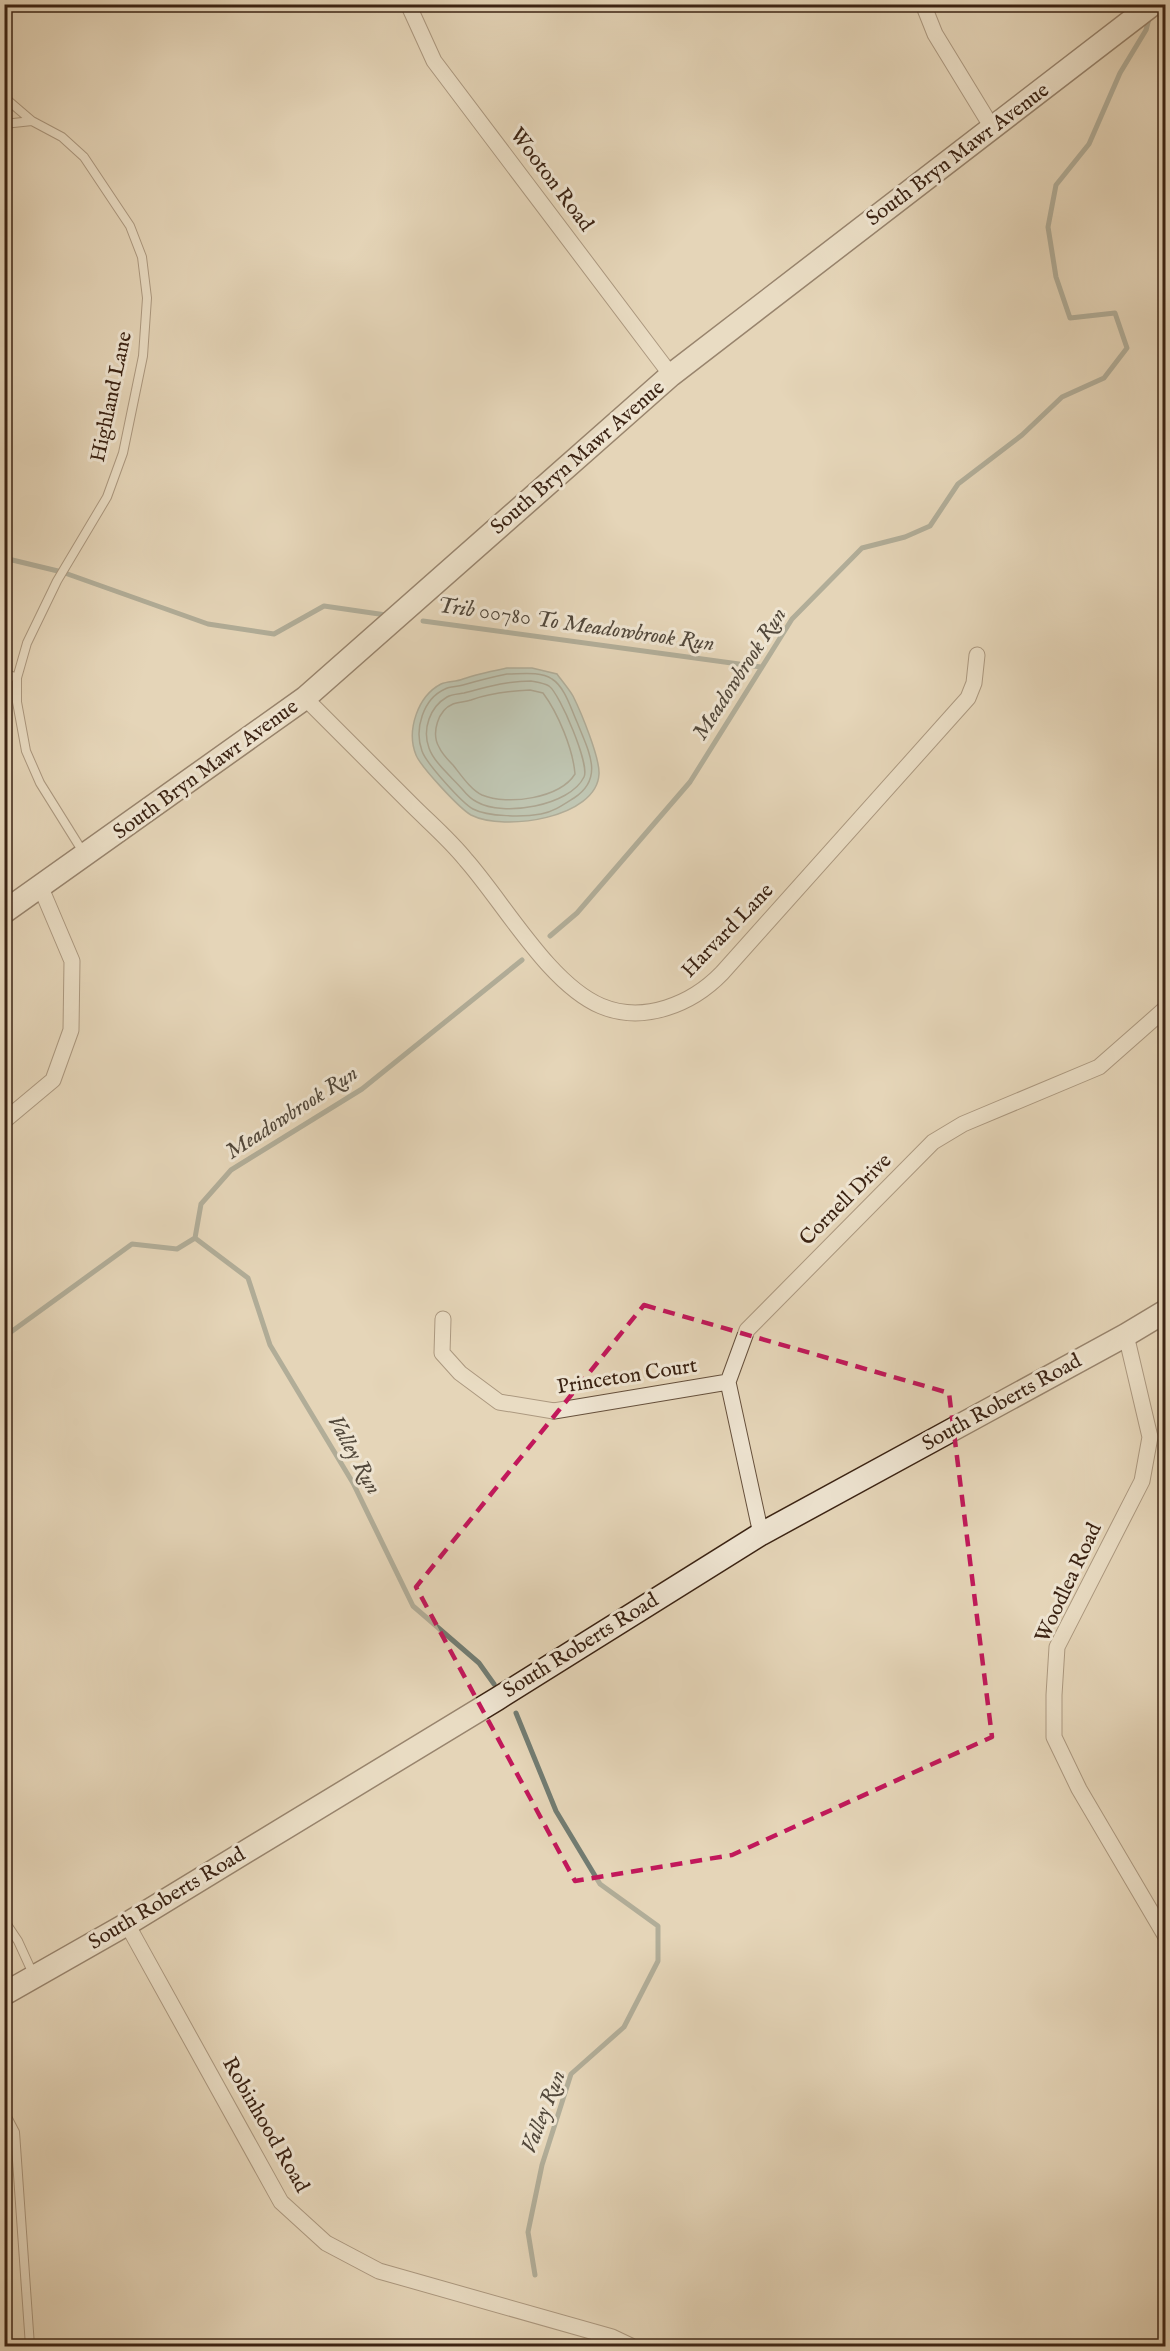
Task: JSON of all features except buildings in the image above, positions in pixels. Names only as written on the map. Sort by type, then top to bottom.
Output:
[{"type":"main road","name":"South Bryn Mawr Avenue","points":[[4,912],[41,888],[305,698],[671,375],[1145,11]]},
{"type":"main road","name":"South Roberts Road","points":[[4,1994],[128,1924],[497,1699],[761,1534],[1166,1311]]},
{"type":"street","name":"Wooton Road","points":[[408,4],[434,61],[671,375]]},
{"type":"street","points":[[923,4],[935,34],[993,129]]},
{"type":"street","name":"Harvard Lane","points":[[305,698],[466,859],[564,981],[587,999],[603,1007],[642,1011],[679,1004],[699,994],[722,974],[968,698],[974,683],[977,655]]},
{"type":"street","points":[[4,1121],[53,1080],[71,1030],[72,961],[41,888]]},
{"type":"street","name":"Cornell Drive","points":[[728,1382],[747,1330],[933,1142],[963,1124],[1099,1067],[1166,1008]]},
{"type":"street","name":"Princeton Court","points":[[443,1319],[442,1353],[460,1373],[499,1402],[554,1411],[728,1382]]},
{"type":"street","name":"Woodlea Road","points":[[1126,1335],[1150,1437],[1143,1481],[1057,1647],[1054,1737],[1079,1789],[1166,1937]]},
{"type":"street","points":[[728,1382],[761,1534]]},
{"type":"street","name":"Robinhood Road","points":[[128,1924],[282,2202],[326,2243],[379,2271],[612,2337],[631,2346]]},
{"type":"lane","name":"Highland Lane","points":[[4,97],[32,121],[62,137],[84,157],[130,226],[141,257],[147,298],[143,356],[123,453],[107,497],[57,581],[27,643],[17,678],[16,702],[26,751],[40,783],[86,856]]},
{"type":"lane","points":[[4,124],[32,121]]},
{"type":"lane","points":[[4,673],[17,678]]},
{"type":"lane","points":[[4,1920],[18,1941],[34,1977]]},
{"type":"lane","points":[[4,2111],[15,2132],[30,2346]]},
{"type":"highlighted area","points":[[644,1305],[949,1393],[992,1737],[732,1855],[575,1881],[416,1587]]},
{"type":"water","points":[[507,668],[532,668],[557,674],[573,696],[581,713],[593,747],[599,774],[594,789],[583,801],[566,811],[525,821],[505,822],[486,820],[471,815],[441,787],[416,755],[412,735],[413,725],[420,705],[433,689],[444,683]]},
{"type":"waterway","name":"Meadowbrook Run","points":[[550,936],[577,913],[690,782],[792,619],[862,548],[905,537],[930,526],[958,484],[1022,435],[1062,397],[1104,378],[1127,348],[1115,313],[1070,318],[1056,277],[1048,227],[1056,185],[1089,144],[1120,73],[1146,30],[1150,15]]},
{"type":"waterway","name":"Trib 00780 To Meadowbrook Run","points":[[4,558],[62,572],[208,624],[274,634],[324,606],[386,615]]},
{"type":"waterway","name":"Trib 00780 To Meadowbrook Run","points":[[423,621],[761,667]]},
{"type":"waterway","name":"Meadowbrook Run","points":[[4,1337],[132,1244],[177,1249],[195,1238],[201,1204],[231,1170],[362,1089],[522,960]]},
{"type":"waterway","name":"Valley Run","points":[[195,1238],[248,1278],[270,1345],[353,1483],[413,1606],[479,1663],[494,1684]]},
{"type":"waterway","name":"Valley Run","points":[[516,1713],[556,1811],[600,1884],[658,1926],[658,1961],[624,2027],[571,2074],[542,2165],[528,2232],[535,2275]]}]
